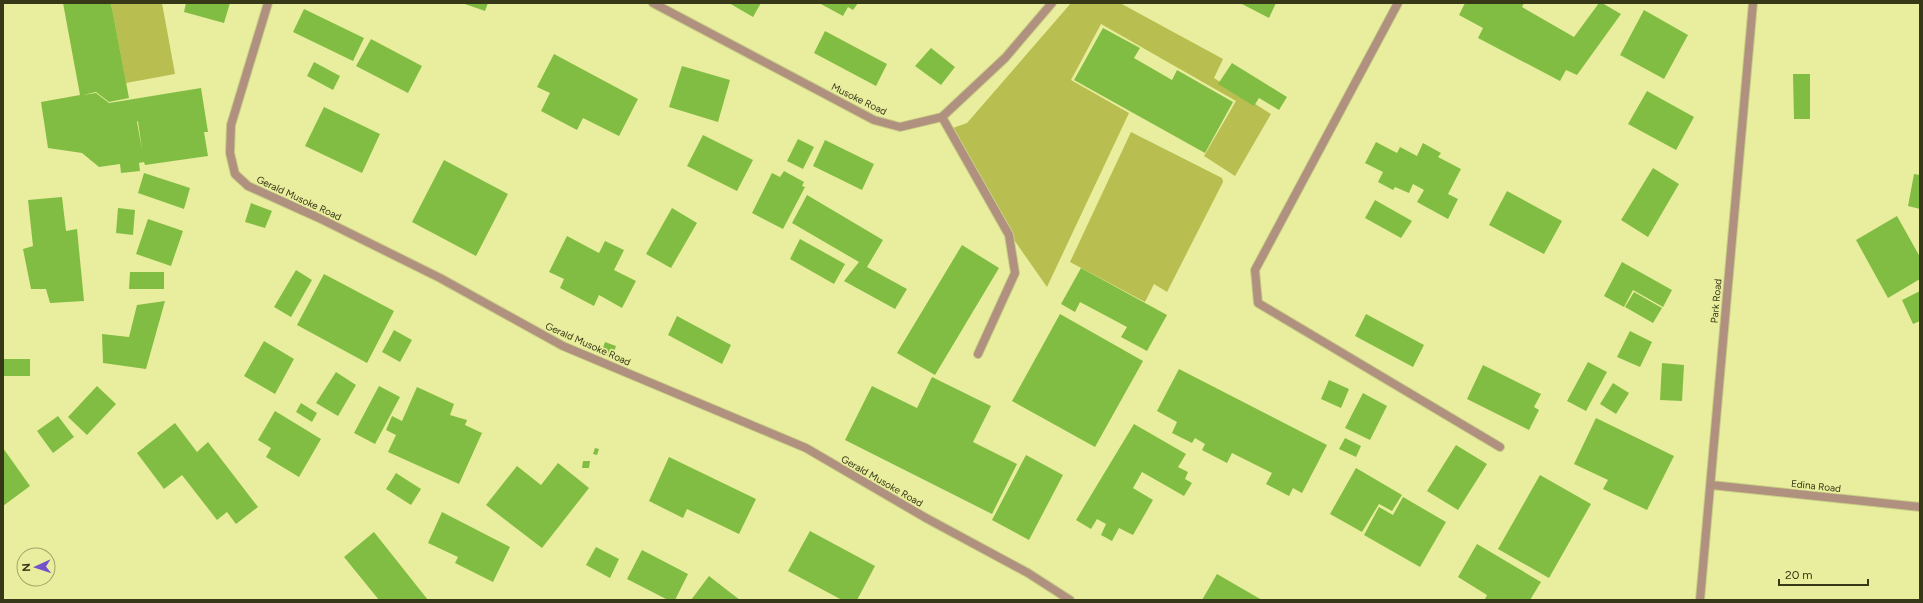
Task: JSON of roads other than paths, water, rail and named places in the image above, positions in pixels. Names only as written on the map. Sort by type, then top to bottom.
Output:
[{"type":"street","name":"Gerald Musoke Road","points":[[268,3],[231,125],[230,153],[235,174],[248,186],[319,218],[418,268],[563,346],[806,448],[926,518],[1028,573],[1070,600]]},
{"type":"street","name":"Musoke Road","points":[[653,3],[874,120],[900,127],[942,117],[1005,58],[1052,3]]},
{"type":"street","points":[[1398,3],[1255,270],[1258,303],[1500,448]]},
{"type":"street","name":"Park Road","points":[[1700,600],[1753,3]]},
{"type":"street","points":[[942,117],[1008,235],[1014,273],[978,354]]},
{"type":"street","name":"Edina Road","points":[[1711,485],[1920,507]]}]
